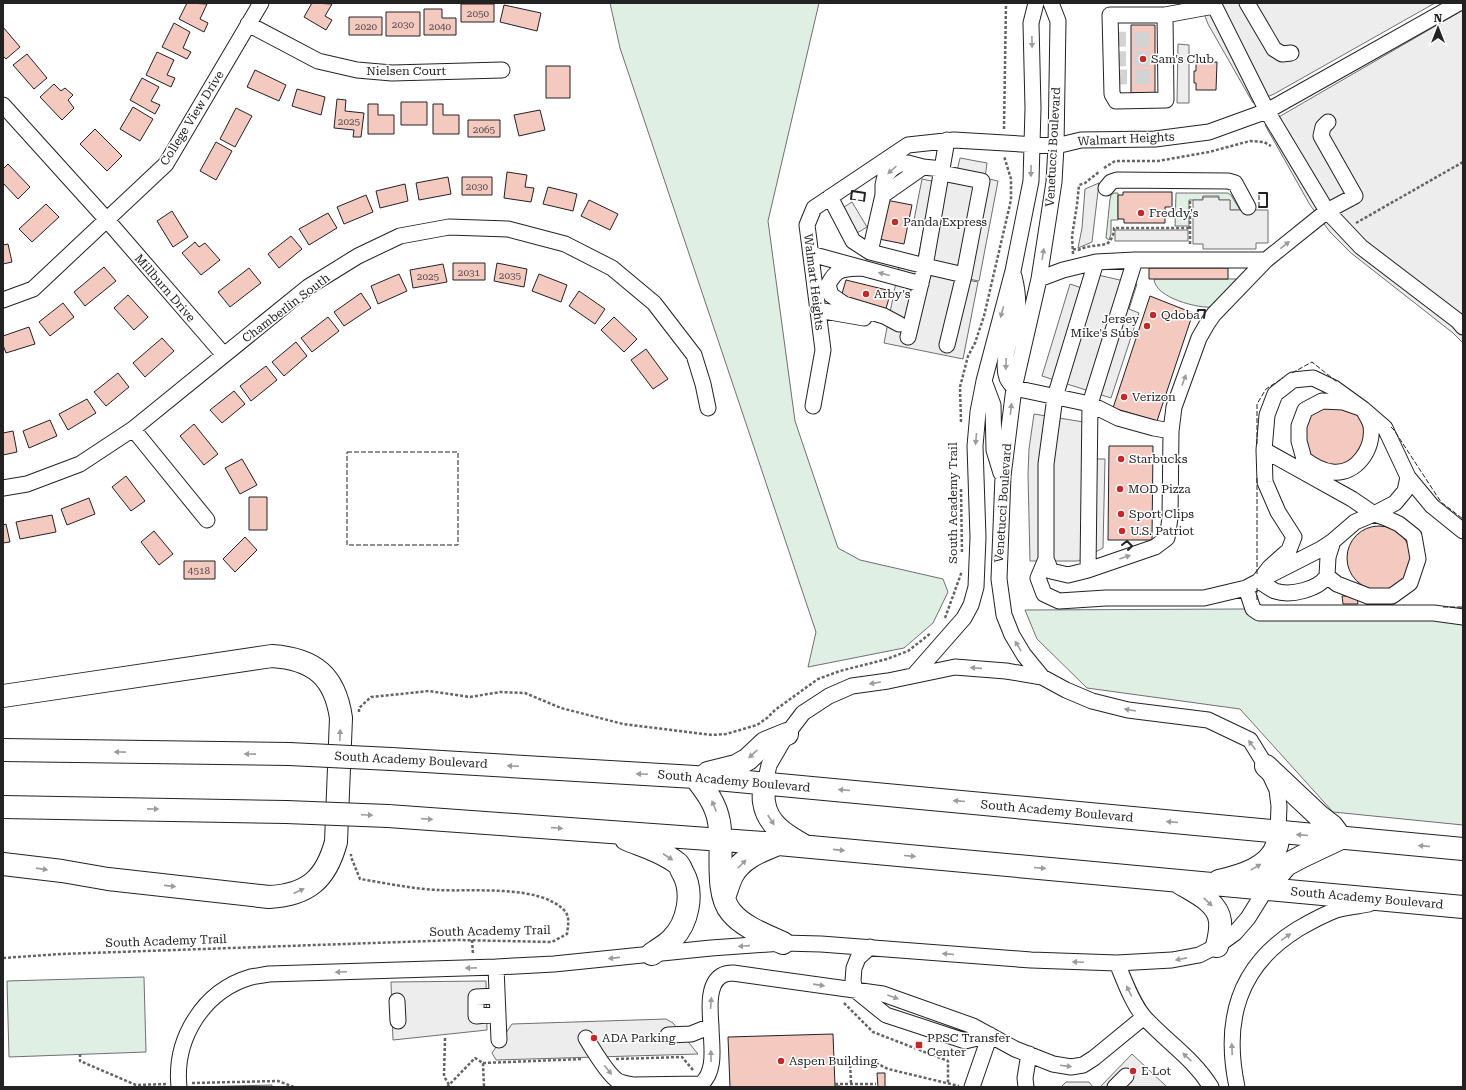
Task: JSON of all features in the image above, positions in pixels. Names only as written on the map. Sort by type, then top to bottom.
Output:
[{"type":"highway","points":[[3,696],[279,656],[300,660],[311,665],[323,675],[332,687],[338,701],[341,718],[336,842],[332,857],[325,871],[315,882],[299,891],[284,896],[269,897],[108,879],[62,871],[3,864]]},
{"type":"highway","points":[[783,943],[745,925],[730,912],[724,898],[721,878],[721,839],[719,822],[714,803],[695,777],[736,766],[748,759],[765,743],[787,734]]},
{"type":"highway","name":"South Academy Boulevard","points":[[3,750],[289,754],[391,758],[695,777],[1463,849]]},
{"type":"highway","points":[[1266,766],[1319,816],[1332,826],[1341,838],[1286,865],[1266,889]]},
{"type":"highway","points":[[765,783],[763,801],[766,813],[773,825],[792,839],[805,846]]},
{"type":"highway","name":"South Academy Boulevard","points":[[3,807],[286,812],[388,816],[805,846],[1463,907]]},
{"type":"highway","points":[[3,816],[114,808]]},
{"type":"highway","points":[[607,831],[664,854],[678,864],[686,879],[689,894],[688,908],[682,924],[672,940],[652,954]]},
{"type":"highway","points":[[1207,884],[1237,876],[1258,867],[1272,855],[1277,845],[1278,832]]},
{"type":"highway","points":[[724,898],[733,875],[742,863],[758,852],[778,844]]},
{"type":"highway","points":[[1176,881],[1208,900],[1216,910],[1220,920],[1220,931],[1217,946]]},
{"type":"street","name":"College View Drive","points":[[107,220],[166,164],[261,3]]},
{"type":"street","name":"Venetucci Boulevard","points":[[914,676],[964,618],[971,605],[976,587],[978,537],[975,446],[978,412],[984,381],[1013,271],[1031,180],[1033,108],[1032,23],[1036,3]]},
{"type":"street","name":"Venetucci Boulevard","points":[[1051,3],[1058,21],[1054,182],[1039,279],[1014,388],[1003,476],[999,579],[1004,615],[1012,635],[1024,655],[1042,677],[1066,690],[1092,701],[1128,710],[1208,720],[1250,740],[1266,766],[1277,790],[1279,806],[1278,832]]},
{"type":"street","points":[[1247,3],[1274,49],[1282,54],[1291,53]]},
{"type":"street","name":"Walmart Heights","points":[[813,406],[823,350],[807,226],[814,208],[908,145],[947,140],[1056,146],[1081,140],[1155,139],[1209,132],[1267,111],[1459,3]]},
{"type":"street","points":[[1165,15],[1166,100],[1116,101],[1112,94],[1110,15],[1165,15],[1213,4],[1267,111],[1327,211],[1361,247],[1458,321],[1463,327]]},
{"type":"street","name":"Nielsen Court","points":[[248,24],[318,61],[357,70],[392,73],[502,70]]},
{"type":"street","name":"Millburn Drive","points":[[3,105],[107,220],[224,355]]},
{"type":"street","points":[[1096,262],[1055,397],[1046,464],[1046,559],[1051,571],[1068,575],[1088,570],[1155,547],[1167,538],[1170,518],[1170,430],[1174,407],[1200,338],[1207,324],[1214,314],[1266,260],[1327,211],[1355,196],[1321,136],[1322,127],[1328,122]]},
{"type":"street","points":[[906,329],[921,284],[925,266],[947,140]]},
{"type":"street","points":[[870,252],[883,195],[923,167],[982,181],[964,275],[947,345]]},
{"type":"street","points":[[1106,188],[1111,182],[1116,180],[1228,180],[1235,183],[1248,207]]},
{"type":"street","points":[[830,197],[853,241],[870,252],[964,275]]},
{"type":"street","points":[[3,300],[32,288],[107,220]]},
{"type":"street","name":"Chamberlin South","points":[[3,488],[27,484],[80,464],[133,429],[308,287],[358,256],[400,236],[449,228],[508,229],[565,244],[612,268],[654,303],[694,354],[704,384],[708,408]]},
{"type":"street","points":[[811,254],[921,284]]},
{"type":"street","points":[[1039,279],[1063,270],[1096,262],[1135,260],[1266,260]]},
{"type":"street","points":[[1088,570],[1090,404],[1135,260]]},
{"type":"street","points":[[862,268],[843,269],[833,276],[828,285],[831,295],[844,304],[884,316],[906,329]]},
{"type":"street","points":[[1013,271],[1018,304],[1005,365],[1007,378],[1014,388],[1090,404],[1118,418],[1154,428],[1170,430]]},
{"type":"street","points":[[818,310],[906,329]]},
{"type":"street","points":[[1463,531],[1432,506],[1408,477],[1385,428],[1363,409],[1334,388],[1313,378],[1293,380],[1275,394],[1267,415],[1264,450],[1265,482],[1278,512],[1294,537],[1289,550],[1252,585],[1253,609],[1260,613],[1434,613],[1463,617]]},
{"type":"street","points":[[984,381],[993,405],[994,450],[996,460],[1003,476]]},
{"type":"street","points":[[1322,401],[1343,402],[1363,409],[1371,425],[1370,443],[1362,458],[1351,470],[1333,472],[1316,467],[1304,459],[1299,441],[1299,426],[1306,410],[1322,401]]},
{"type":"street","points":[[133,429],[207,520]]},
{"type":"street","points":[[1264,450],[1352,499],[1374,514],[1399,524],[1414,536],[1418,559],[1410,583],[1392,596],[1368,596],[1337,584],[1327,576]]},
{"type":"street","points":[[1046,559],[1038,578],[1044,594],[1059,601],[1106,598],[1204,598],[1252,585],[1284,566],[1321,549],[1355,522],[1395,503],[1406,491],[1408,477]]},
{"type":"street","points":[[1252,585],[1276,591],[1297,592],[1323,582],[1327,576],[1328,557],[1333,541]]},
{"type":"street","points":[[765,783],[769,765],[787,734],[803,713],[829,696],[852,686],[914,676],[956,667],[1006,670],[1042,677]]},
{"type":"street","points":[[178,1087],[180,1060],[184,1040],[191,1024],[203,1008],[217,994],[250,977],[269,974],[554,964],[783,943],[821,944],[1031,960],[1116,963],[1172,960],[1199,955],[1217,946],[1235,933],[1248,918],[1266,889]]},
{"type":"street","points":[[1237,1087],[1232,1065],[1232,1041],[1235,1014],[1243,990],[1252,972],[1264,955],[1284,938],[1308,923],[1336,910],[1389,900]]},
{"type":"street","points":[[855,990],[853,981],[856,963],[858,958],[870,948]]},
{"type":"street","points":[[1116,963],[1129,992],[1144,1017],[1195,1064],[1211,1087]]},
{"type":"street","points":[[496,967],[499,1040]]},
{"type":"street","points":[[586,1038],[599,1059],[616,1080],[623,1083],[633,1085],[701,1084],[708,1076],[711,1065],[712,991],[715,981],[722,975],[733,973],[883,994],[972,1026],[1016,1049],[1054,1064],[1071,1067],[1083,1065],[1094,1058],[1144,1017]]},
{"type":"street","points":[[497,996],[476,997],[476,1016],[498,1014]]},
{"type":"street","points":[[397,1000],[398,1021]]},
{"type":"street","points":[[668,1035],[691,1034],[711,1026]]},
{"type":"street","points":[[972,1087],[990,1035]]},
{"type":"street","points":[[1026,1087],[1025,1078],[1029,1054]]},
{"type":"street","points":[[1115,1087],[1126,1076]]},
{"type":"path","name":"South Academy Trail","points":[[961,427],[962,410],[960,387],[968,356],[975,343],[984,316],[1011,200],[1011,179],[1004,154],[1006,3]]},
{"type":"path","points":[[1190,201],[1190,244]]},
{"type":"path","points":[[1073,249],[1078,250],[1086,247],[1108,244],[1114,234],[1114,228],[1190,228]]},
{"type":"path","name":"South Academy Trail","points":[[961,486],[962,555]]},
{"type":"path","name":"South Academy Trail","points":[[945,619],[962,570]]},
{"type":"path","points":[[358,716],[359,708],[371,697],[429,691],[470,697],[500,692],[525,692],[561,708],[623,724],[712,735],[726,734],[757,725],[818,679],[840,671],[887,659],[908,651],[936,628]]},
{"type":"path","name":"South Academy Trail","points":[[3,958],[61,954],[458,940],[552,942],[567,934],[569,920],[565,911],[547,899],[514,891],[437,890],[360,879],[351,857],[351,849]]},
{"type":"path","points":[[841,999],[872,1032],[948,1061],[948,1083]]},
{"type":"path","points":[[445,1038],[444,1076],[448,1086],[475,1058],[483,1063],[484,1087]]},
{"type":"path","points":[[851,1083],[850,1060],[868,1059],[888,1069],[963,1087]]},
{"type":"path","points":[[835,1084],[876,1084]]},
{"type":"green space","points":[[610,3],[819,3],[768,221],[795,421],[838,548],[860,560],[943,579],[948,592],[933,623],[904,648],[808,667],[816,632],[620,48]]},
{"type":"green space","points":[[1118,193],[1118,220],[1111,220],[1111,234],[1109,240],[1106,238],[1110,199],[1111,195]]},
{"type":"green space","points":[[1176,193],[1228,193],[1231,195],[1240,210],[1230,210],[1230,200],[1219,200],[1219,196],[1203,196],[1202,200],[1189,200],[1189,226],[1175,226]]},
{"type":"green space","points":[[1154,279],[1240,279],[1214,307],[1207,307],[1189,304],[1169,297],[1156,286]]},
{"type":"green space","points":[[1463,608],[1463,825],[1333,812],[1240,709],[1087,688],[1037,639],[1025,610]]},
{"type":"green space","points":[[144,977],[146,1052],[9,1057],[7,981]]},
{"type":"shaded area","points":[[1200,3],[1435,3],[1274,94],[1253,103],[1208,24]]},
{"type":"shaded area","points":[[1463,10],[1463,343],[1453,333],[1351,253],[1330,232],[1310,205],[1265,125]]},
{"type":"shaded area","points":[[1178,44],[1189,45],[1189,103],[1177,103]]},
{"type":"shaded area","points":[[960,158],[987,163],[985,178],[998,181],[979,281],[916,269],[924,227],[913,225],[922,179],[932,181],[957,171]]},
{"type":"shaded area","points":[[1099,183],[1092,242],[1078,248],[1082,228],[1085,189]]},
{"type":"shaded area","points":[[1203,197],[1218,197],[1219,200],[1230,200],[1230,210],[1268,210],[1268,243],[1256,243],[1256,249],[1203,249],[1203,244],[1193,244],[1193,200],[1203,200]]},
{"type":"shaded area","points":[[852,202],[867,227],[857,233],[841,209]]},
{"type":"shaded area","points":[[1115,230],[1188,230],[1188,241],[1115,241]]},
{"type":"shaded area","points":[[899,267],[978,282],[963,359],[884,343]]},
{"type":"shaded area","points":[[1085,272],[1137,284],[1129,309],[1139,313],[1111,398],[1042,376],[1070,284],[1082,288]]},
{"type":"shaded area","points":[[1034,414],[1096,424],[1094,459],[1105,459],[1103,548],[1078,561],[1030,561],[1028,474],[1029,449]]},
{"type":"shaded area","points":[[486,981],[487,1030],[393,1040],[391,982]]},
{"type":"shaded area","name":"ADA Parking","points":[[666,1019],[673,1023],[698,1054],[496,1060],[492,1053],[512,1024]]},
{"type":"shaded area","name":"E Lot","points":[[1132,1054],[1167,1087],[1100,1087]]},
{"type":"shaded area","points":[[1066,1082],[1089,1082],[1093,1087],[1061,1087]]},
{"type":"shaded area","points":[[272,1085],[272,1087],[194,1087]]},
{"type":"building","points":[[187,3],[207,4],[200,19],[208,23],[204,32],[179,19]]},
{"type":"building","points":[[312,3],[332,4],[325,16],[332,20],[326,30],[304,17]]},
{"type":"building","points":[[461,4],[494,4],[494,22],[461,22]]},
{"type":"building","points":[[504,5],[541,13],[537,31],[500,22]]},
{"type":"building","points":[[424,9],[442,9],[442,18],[456,18],[456,35],[424,35]]},
{"type":"building","points":[[386,12],[420,12],[420,36],[386,36]]},
{"type":"building","points":[[349,17],[382,17],[382,35],[349,35]]},
{"type":"building","points":[[174,23],[190,32],[183,48],[191,52],[187,59],[162,47]]},
{"type":"building","name":"Sam's Club","points":[[1131,25],[1155,25],[1155,93],[1131,93]]},
{"type":"building","points":[[3,27],[20,47],[6,59],[3,56]]},
{"type":"building","points":[[157,52],[174,60],[167,75],[175,78],[171,87],[146,75]]},
{"type":"building","points":[[27,54],[47,78],[34,89],[13,65]]},
{"type":"building","points":[[1196,62],[1217,62],[1216,90],[1196,90],[1196,83],[1194,83],[1194,71],[1196,71]]},
{"type":"building","points":[[546,66],[570,66],[570,98],[546,98]]},
{"type":"building","points":[[255,70],[286,85],[279,101],[247,87]]},
{"type":"building","points":[[142,78],[159,87],[151,101],[160,105],[155,114],[130,100]]},
{"type":"building","points":[[54,84],[61,91],[65,88],[73,95],[68,100],[74,108],[62,120],[40,97]]},
{"type":"building","points":[[297,89],[325,97],[321,115],[292,106]]},
{"type":"building","points":[[337,99],[346,100],[345,111],[364,113],[361,137],[353,137],[354,130],[334,128]]},
{"type":"building","points":[[401,102],[427,102],[427,125],[401,125]]},
{"type":"building","points":[[368,104],[378,104],[378,115],[394,115],[394,134],[368,134]]},
{"type":"building","points":[[433,104],[443,104],[443,115],[459,115],[459,134],[433,134]]},
{"type":"building","points":[[133,107],[153,119],[140,141],[120,129]]},
{"type":"building","points":[[236,108],[252,116],[235,147],[220,139]]},
{"type":"building","points":[[540,110],[545,130],[519,136],[514,115]]},
{"type":"building","points":[[468,120],[500,120],[500,137],[468,137]]},
{"type":"building","points":[[95,129],[122,156],[107,171],[80,144]]},
{"type":"building","points":[[216,142],[232,151],[216,180],[200,171]]},
{"type":"building","points":[[8,164],[30,187],[18,199],[3,183],[3,169]]},
{"type":"building","points":[[507,172],[527,175],[525,187],[534,188],[531,202],[504,198]]},
{"type":"building","points":[[448,177],[451,194],[419,200],[416,183]]},
{"type":"building","points":[[462,177],[492,177],[492,195],[462,195]]},
{"type":"building","points":[[405,184],[408,201],[380,208],[376,191]]},
{"type":"building","points":[[548,187],[577,194],[573,211],[543,204]]},
{"type":"building","name":"Freddy's","points":[[1123,192],[1172,192],[1172,207],[1165,207],[1165,223],[1124,223],[1124,219],[1118,219],[1118,195],[1123,195]]},
{"type":"building","points":[[366,195],[373,212],[344,224],[337,207]]},
{"type":"building","points":[[589,200],[618,214],[610,230],[581,216]]},
{"type":"building","name":"Panda Express","points":[[886,200],[912,205],[904,244],[879,239]]},
{"type":"building","points":[[46,204],[59,217],[32,242],[19,229]]},
{"type":"building","points":[[172,211],[188,237],[173,247],[157,221]]},
{"type":"building","points":[[328,213],[337,228],[309,245],[299,229]]},
{"type":"building","points":[[291,236],[302,249],[279,268],[268,254]]},
{"type":"building","points":[[195,242],[199,247],[205,243],[220,260],[201,275],[182,253]]},
{"type":"building","points":[[8,244],[12,262],[3,264],[3,245]]},
{"type":"building","points":[[453,263],[485,263],[485,280],[453,280]]},
{"type":"building","points":[[497,263],[527,269],[524,287],[494,281]]},
{"type":"building","points":[[443,264],[447,282],[413,288],[410,270]]},
{"type":"building","points":[[104,267],[116,281],[85,306],[74,292]]},
{"type":"building","points":[[249,268],[261,283],[230,307],[218,292]]},
{"type":"building","points":[[1149,268],[1228,268],[1228,279],[1149,279]]},
{"type":"building","points":[[399,274],[407,291],[378,304],[371,286]]},
{"type":"building","points":[[539,274],[567,285],[561,302],[532,291]]},
{"type":"building","name":"Arby's","points":[[846,280],[891,291],[885,312],[841,297]]},
{"type":"building","points":[[579,291],[605,309],[595,324],[569,306]]},
{"type":"building","points":[[361,293],[371,308],[344,326],[334,312]]},
{"type":"building","points":[[128,295],[148,317],[134,330],[114,308]]},
{"type":"building","points":[[1150,296],[1193,313],[1157,421],[1113,408]]},
{"type":"building","points":[[63,303],[74,317],[50,336],[39,322]]},
{"type":"building","points":[[328,317],[339,331],[312,352],[301,338]]},
{"type":"building","points":[[614,317],[637,339],[624,352],[601,330]]},
{"type":"building","points":[[29,327],[35,344],[6,353],[3,345],[3,336]]},
{"type":"building","points":[[162,338],[174,351],[145,377],[133,363]]},
{"type":"building","points":[[296,342],[307,356],[284,376],[272,362]]},
{"type":"building","points":[[646,349],[668,379],[653,389],[631,360]]},
{"type":"building","points":[[266,366],[277,380],[251,401],[240,386]]},
{"type":"building","points":[[118,373],[129,387],[106,406],[94,392]]},
{"type":"building","points":[[234,391],[245,404],[222,423],[210,410]]},
{"type":"building","points":[[87,399],[96,413],[68,430],[59,414]]},
{"type":"building","points":[[1347,407],[1356,413],[1366,432],[1361,453],[1345,467],[1314,463],[1300,435],[1303,424],[1316,408]]},
{"type":"building","points":[[50,420],[57,436],[29,448],[23,431]]},
{"type":"building","points":[[194,424],[218,454],[204,465],[180,436]]},
{"type":"building","points":[[13,431],[17,452],[3,455],[3,433]]},
{"type":"building","points":[[1109,446],[1153,446],[1152,540],[1108,540]]},
{"type":"building","points":[[242,459],[257,485],[240,494],[225,468]]},
{"type":"building","points":[[126,476],[145,501],[131,511],[112,487]]},
{"type":"building","points":[[249,497],[267,497],[267,530],[249,530]]},
{"type":"building","points":[[89,498],[95,514],[67,525],[61,509]]},
{"type":"building","points":[[52,515],[56,532],[20,539],[16,522]]},
{"type":"building","points":[[6,524],[10,542],[3,543],[3,525]]},
{"type":"building","points":[[1373,526],[1385,526],[1402,535],[1409,546],[1411,558],[1409,570],[1402,581],[1385,590],[1373,590],[1361,585],[1352,576],[1347,564],[1347,552],[1352,540],[1361,531]]},
{"type":"building","points":[[154,531],[173,554],[159,565],[141,542]]},
{"type":"building","points":[[245,537],[257,550],[235,572],[223,559]]},
{"type":"building","points":[[184,561],[215,561],[215,579],[184,579]]},
{"type":"building","points":[[1342,596],[1357,596],[1358,604],[1343,604]]},
{"type":"building","name":"Aspen Building","points":[[833,1034],[835,1086],[840,1087],[730,1087],[728,1037]]},
{"type":"building","points":[[877,1073],[885,1073],[885,1087],[878,1087]]},
{"type":"tunnel","points":[[1111,39],[1165,40]]},
{"type":"tunnel","points":[[1111,59],[1166,58]]},
{"type":"tunnel","points":[[1112,77],[1166,77]]},
{"type":"fence","points":[[1259,193],[1259,207]]},
{"type":"fence","points":[[851,199],[864,201]]},
{"type":"fence","points":[[1292,373],[1312,362],[1337,382]]},
{"type":"fence","points":[[1257,444],[1257,404],[1266,389],[1283,378]]},
{"type":"fence","points":[[1391,427],[1441,502],[1463,519]]},
{"type":"fence","points":[[347,452],[458,452],[458,545],[347,545],[347,452]]},
{"type":"fence","points":[[1257,478],[1257,574]]},
{"type":"fence","points":[[1257,588],[1257,600]]},
{"type":"fence","points":[[1443,607],[1463,607]]},
{"type":"wall","points":[[851,199],[852,191],[865,193],[864,201]]},
{"type":"wall","points":[[1259,193],[1267,193],[1267,207],[1259,207]]},
{"type":"wall","points":[[1197,317],[1198,310],[1205,310],[1204,318]]},
{"type":"wall","points":[[1122,545],[1127,541],[1132,546],[1128,550]]},
{"type":"place","name":"Sam's Club","points":[[1143,59]]},
{"type":"place","name":"Freddy's","points":[[1141,213]]},
{"type":"place","name":"Panda Express","points":[[895,222]]},
{"type":"place","name":"Arby's","points":[[866,294]]},
{"type":"place","name":"Qdoba","points":[[1153,315]]},
{"type":"place","name":"Jersey Mike's Subs","points":[[1147,326]]},
{"type":"place","name":"Verizon","points":[[1124,397]]},
{"type":"place","name":"Starbucks","points":[[1121,459]]},
{"type":"place","name":"MOD Pizza","points":[[1120,489]]},
{"type":"place","name":"Sport Clips","points":[[1121,514]]},
{"type":"place","name":"U.S. Patriot","points":[[1122,531]]},
{"type":"place","name":"ADA Parking","points":[[594,1038]]},
{"type":"place","name":"PPSC Transfer Center","points":[[919,1045]]},
{"type":"place","name":"Aspen Building","points":[[781,1061]]},
{"type":"place","name":"E Lot","points":[[1133,1071]]}]
